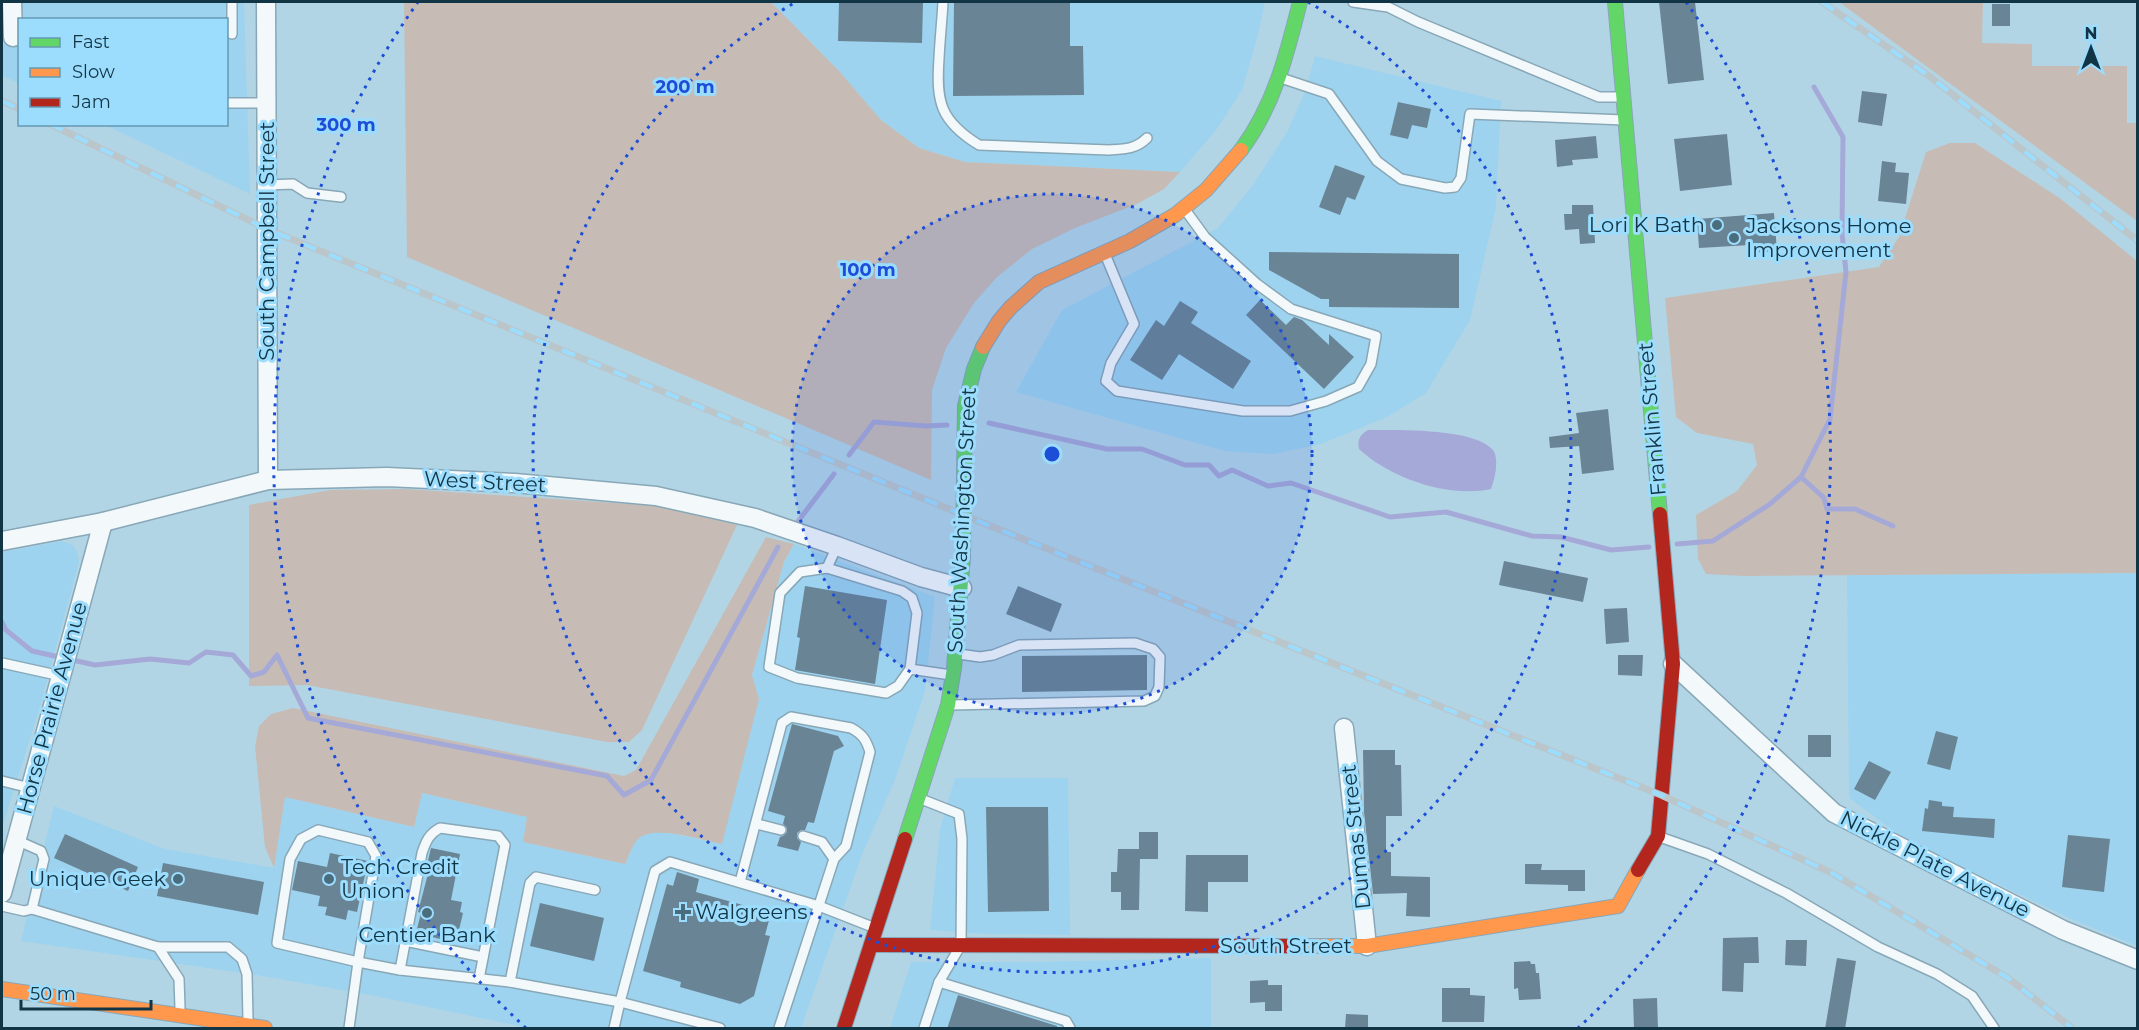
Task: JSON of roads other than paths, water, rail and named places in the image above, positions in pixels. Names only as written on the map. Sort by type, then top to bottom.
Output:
[{"type":"main road","name":"South Washington Street","points":[[844,1029],[948,705],[957,654],[962,588],[964,406],[970,374],[976,359],[999,318],[1024,293],[1039,282],[1142,235],[1184,209],[1217,178],[1250,137],[1266,109],[1279,77],[1300,2]]},
{"type":"main road","name":"Franklin Street","points":[[1615,2],[1673,664],[1658,836]]},
{"type":"main road","name":"South Street","points":[[871,945],[1367,946],[1618,906],[1658,836]]},
{"type":"main road","points":[[2,989],[180,1014],[265,1029]]},
{"type":"street","points":[[12,2],[16,41]]},
{"type":"street","name":"South Campbell Street","points":[[266,2],[268,480]]},
{"type":"street","name":"West Street","points":[[2,541],[103,522],[268,480],[410,478],[515,483],[656,496],[755,518],[921,577],[962,588]]},
{"type":"street","name":"Horse Prairie Avenue","points":[[2,893],[103,522]]},
{"type":"street","name":"Nickle Plate Avenue","points":[[1673,664],[1834,813],[2063,930],[2138,960]]},
{"type":"street","name":"Dumas Street","points":[[1344,728],[1367,946]]},
{"type":"lane","points":[[232,2],[232,34]]},
{"type":"lane","points":[[943,2],[937,81],[939,101],[948,120],[963,135],[979,145],[1109,150],[1131,149],[1147,138]]},
{"type":"lane","points":[[1353,2],[1389,4],[1418,22],[1599,97],[1624,97]]},
{"type":"lane","points":[[1279,77],[1329,94],[1377,161],[1401,179],[1445,188],[1455,187],[1461,178],[1470,114],[1626,120]]},
{"type":"lane","points":[[228,103],[267,103]]},
{"type":"lane","points":[[267,185],[293,184],[307,193],[340,197]]},
{"type":"lane","points":[[1104,252],[1134,324],[1111,363],[1106,381],[1117,392],[1243,411],[1290,411],[1326,401],[1358,387],[1371,364],[1376,336],[1291,309],[1257,284],[1205,237],[1184,209]]},
{"type":"lane","points":[[827,568],[837,546]]},
{"type":"lane","points":[[827,568],[902,591],[912,598],[917,613],[910,669],[898,686],[886,693],[797,678],[769,667],[780,593],[800,572],[827,568]]},
{"type":"lane","points":[[948,705],[1144,701],[1155,696],[1159,687],[1160,657],[1153,649],[1135,643],[1019,645],[993,655],[980,657],[957,654]]},
{"type":"lane","points":[[2,663],[62,673]]},
{"type":"lane","points":[[910,669],[953,675]]},
{"type":"lane","points":[[740,882],[782,723],[791,717],[851,728],[859,733],[867,740],[870,752],[846,846],[834,859],[779,1029]]},
{"type":"lane","points":[[2,781],[30,788]]},
{"type":"lane","points":[[918,797],[959,814],[962,839],[961,945],[939,982],[924,1029]]},
{"type":"lane","points":[[757,824],[781,830]]},
{"type":"lane","points":[[400,970],[422,853],[426,839],[433,831],[440,828],[498,836],[505,845],[479,979]]},
{"type":"lane","points":[[349,1029],[358,962],[376,856],[368,842],[318,830],[301,839],[290,859],[277,943],[358,962],[400,970],[510,982],[620,1002],[720,1029]]},
{"type":"lane","points":[[803,836],[822,842],[834,859]]},
{"type":"lane","points":[[1658,836],[1718,859],[1786,893],[1878,946],[1936,974],[1972,996],[1994,1029]]},
{"type":"lane","points":[[16,840],[41,851],[44,860],[32,909]]},
{"type":"lane","points":[[614,1029],[656,871],[670,862],[819,906],[875,927]]},
{"type":"lane","points":[[510,982],[530,883],[536,877],[595,890]]},
{"type":"lane","points":[[2,906],[32,909],[158,947],[228,946],[242,959],[247,974],[248,1026]]},
{"type":"lane","points":[[405,941],[483,957]]},
{"type":"lane","points":[[158,947],[179,979],[180,1014]]},
{"type":"lane","points":[[939,982],[1066,1021],[1070,1029]]},
{"type":"waterway","points":[[1677,544],[1713,541],[1770,504],[1801,477],[1830,419],[1846,272],[1842,233],[1843,137],[1814,87]]},
{"type":"waterway","points":[[849,455],[874,422],[926,426],[947,425]]},
{"type":"waterway","points":[[989,423],[1107,449],[1142,449],[1185,465],[1209,465],[1219,476],[1232,470],[1268,486],[1291,483],[1390,517],[1446,512],[1532,536],[1561,537],[1611,550],[1649,547]]},
{"type":"waterway","points":[[796,524],[834,474]]},
{"type":"waterway","points":[[1801,477],[1824,498],[1827,509],[1855,509],[1893,526]]},
{"type":"waterway","points":[[2,622],[6,630],[32,651],[95,665],[150,659],[189,663],[206,652],[233,655],[251,676],[264,672],[277,655],[308,718],[607,776],[624,795],[651,780],[778,547]]},
{"type":"railway","points":[[1822,2],[1929,76],[2138,241]]},
{"type":"railway","points":[[2,101],[18,108]]},
{"type":"railway","points":[[54,126],[267,229],[988,525],[1661,795],[1832,873],[2008,978],[2072,1028]]},
{"type":"place","name":"Lori K Bath","points":[[1717,225]]},
{"type":"place","name":"Jacksons Home Improvement","points":[[1734,238]]},
{"type":"place","name":"Unique Geek","points":[[178,879]]},
{"type":"place","name":"Tech Credit Union","points":[[329,879]]},
{"type":"place","name":"Walgreens","points":[[683,912]]},
{"type":"place","name":"Centier Bank","points":[[427,913]]}]
